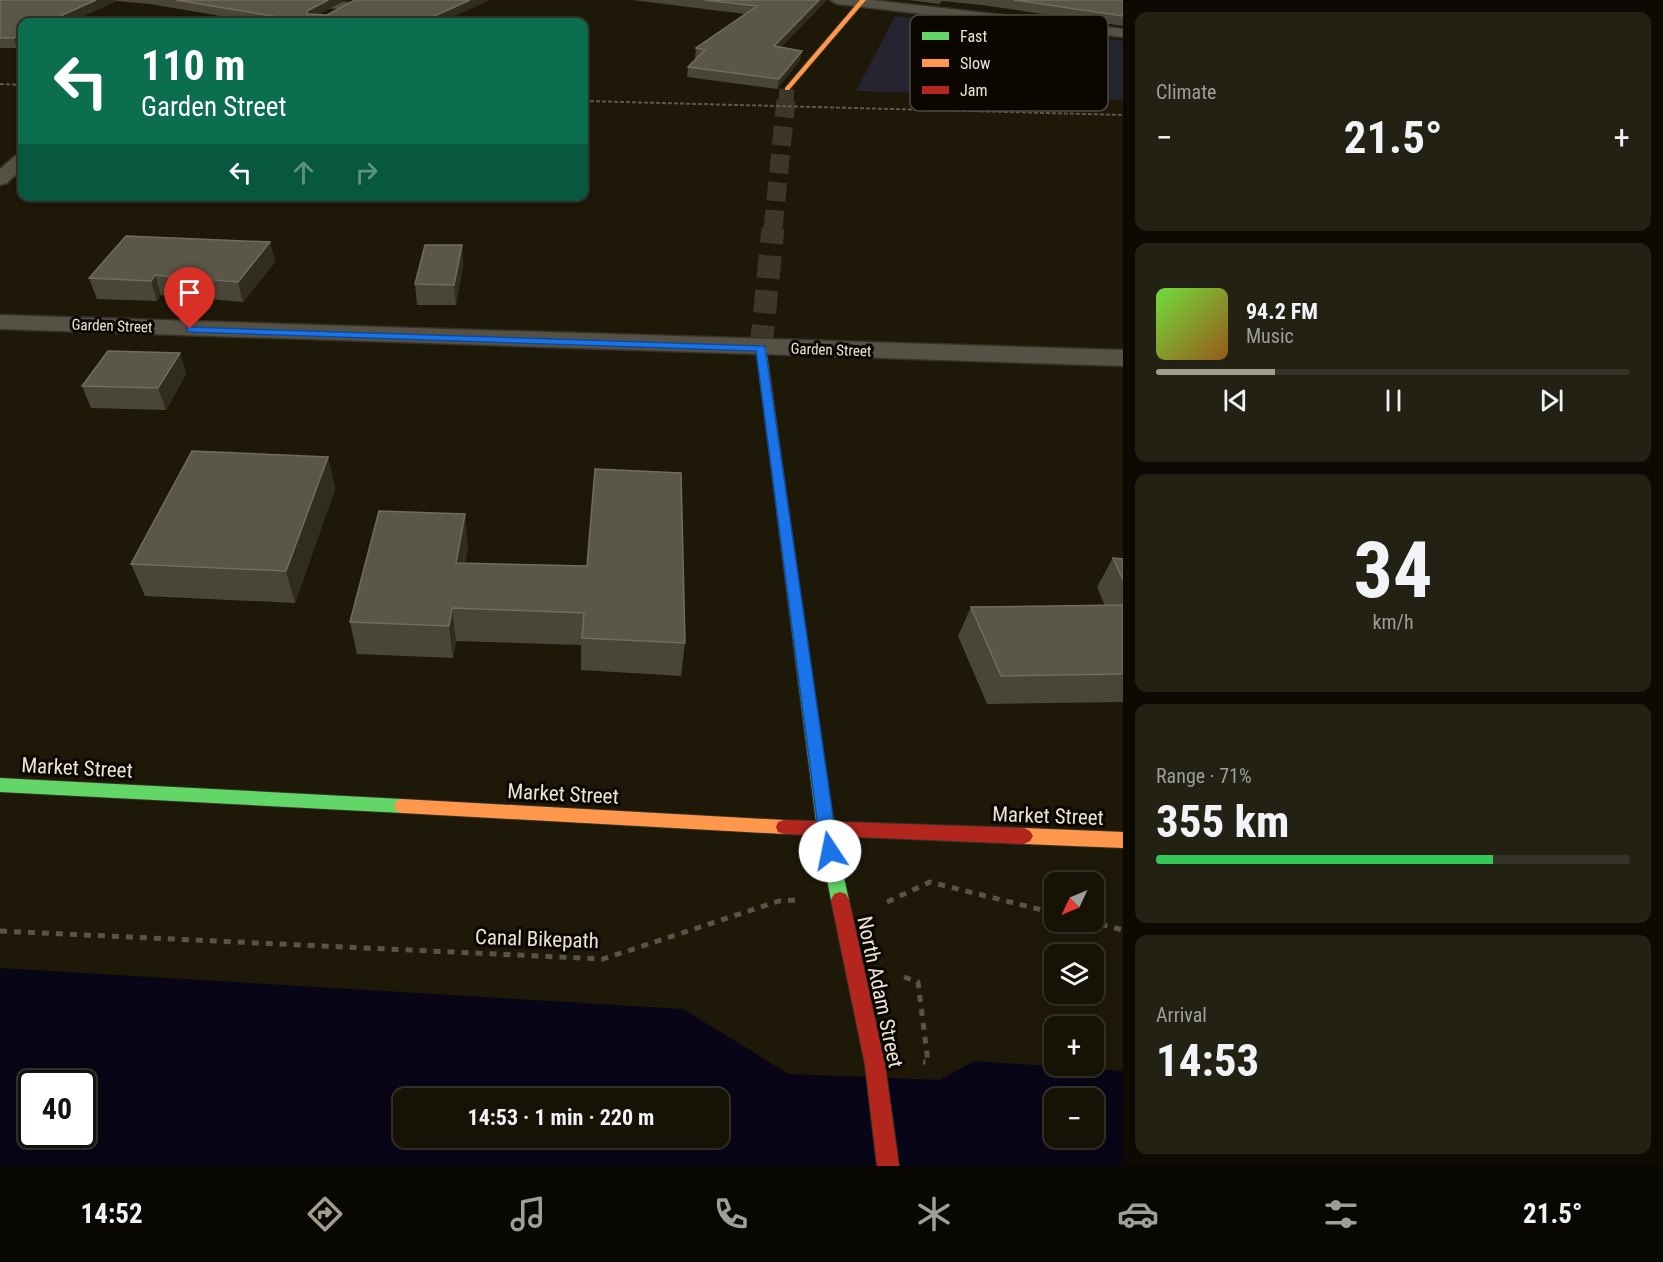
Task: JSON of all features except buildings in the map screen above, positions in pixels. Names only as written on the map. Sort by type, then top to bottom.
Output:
[{"type":"street","points":[[306,0],[356,3]]},
{"type":"street","points":[[837,0],[976,15]]},
{"type":"street","points":[[787,89],[862,1]]},
{"type":"street","points":[[325,18],[356,3]]},
{"type":"street","points":[[1108,31],[1123,33]]},
{"type":"street","points":[[0,179],[18,163]]},
{"type":"street","name":"Garden Street","points":[[0,322],[1123,358]]},
{"type":"street","name":"North Adam Street","points":[[761,348],[825,829],[875,1065],[888,1166]]},
{"type":"street","name":"Market Street","points":[[0,785],[825,829],[1123,840]]},
{"type":"path","name":"Canal Bikepath","points":[[0,932],[603,959],[779,902],[839,895],[886,902],[930,882],[1044,910]]},
{"type":"path","points":[[1104,925],[1123,930]]},
{"type":"path","points":[[918,982],[928,1062]]},
{"type":"shaded area","points":[[895,16],[910,18],[910,93],[856,91]]},
{"type":"shaded area","points":[[1108,39],[1123,41],[1123,100],[1108,99]]},
{"type":"water","points":[[0,968],[683,1009],[789,1074],[940,1080],[974,1061],[1044,1066],[1044,1076],[1104,1076],[1104,1070],[1123,1071],[1123,1166],[0,1166]]},
{"type":"tunnel","points":[[786,102],[787,89]]},
{"type":"tunnel","points":[[773,229],[786,100]]},
{"type":"tunnel","points":[[761,348],[773,228]]},
{"type":"railway","points":[[0,84],[18,85]]},
{"type":"railway","points":[[588,101],[910,109]]},
{"type":"railway","points":[[969,111],[1123,115]]},
{"type":"traffic: fast","points":[[761,348],[825,829],[840,900]]},
{"type":"traffic: fast","points":[[0,785],[402,806]]},
{"type":"traffic: slow","points":[[787,89],[863,0]]},
{"type":"traffic: slow","points":[[402,806],[784,827]]},
{"type":"traffic: slow","points":[[1024,836],[1123,840]]},
{"type":"traffic: jam","points":[[784,827],[1024,836]]},
{"type":"traffic: jam","points":[[840,900],[875,1065],[888,1166]]},
{"type":"route","points":[[190,329],[761,348],[825,829],[830,851]]}]
